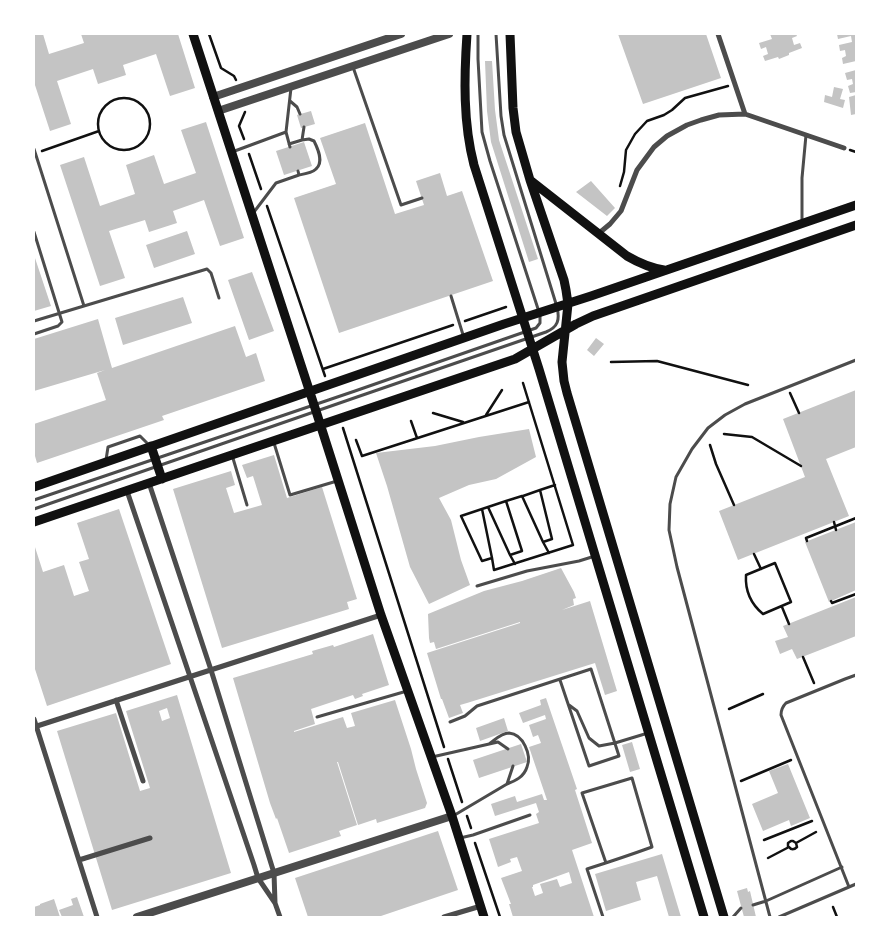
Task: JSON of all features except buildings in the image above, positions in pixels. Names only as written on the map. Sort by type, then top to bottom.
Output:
[{"type":"main road","points":[[193,34],[381,615],[452,816],[484,917]]},
{"type":"main road","points":[[467,34],[466,122],[470,148],[479,182],[529,334],[704,917]]},
{"type":"main road","points":[[510,34],[514,118],[517,137],[564,280],[567,295],[568,304],[562,362],[564,381],[724,917]]},
{"type":"main road","points":[[530,180],[618,250],[635,261],[654,269],[667,270]]},
{"type":"main road","points":[[34,487],[856,205]]},
{"type":"main road","points":[[34,522],[516,359],[582,321],[598,314],[856,225]]},
{"type":"main road","points":[[151,446],[162,479]]},
{"type":"street","points":[[213,97],[401,34]]},
{"type":"street","points":[[218,111],[449,34]]},
{"type":"street","points":[[718,34],[745,114]]},
{"type":"street","points":[[597,234],[610,224],[621,211],[637,170],[654,147],[667,136],[701,120],[719,115],[745,114],[844,148]]},
{"type":"street","points":[[149,483],[211,670],[274,873],[275,904]]},
{"type":"street","points":[[127,490],[258,878],[275,904],[280,917]]},
{"type":"street","points":[[35,727],[381,615]]},
{"type":"street","points":[[116,700],[143,781]]},
{"type":"street","points":[[34,719],[97,917]]},
{"type":"street","points":[[137,917],[452,816]]},
{"type":"street","points":[[79,860],[150,838]]},
{"type":"street","points":[[444,917],[481,906]]},
{"type":"lane","points":[[34,500],[156,462],[315,408],[529,334],[536,328],[540,320],[539,313],[482,132],[478,34]]},
{"type":"lane","points":[[34,509],[156,462],[529,334],[546,332],[555,326],[559,318],[557,307],[504,135],[496,34]]},
{"type":"lane","points":[[353,66],[401,205],[422,198]]},
{"type":"lane","points":[[252,214],[276,183],[314,171],[318,167],[320,157],[314,141],[309,139],[302,140],[290,146],[286,132],[291,87]]},
{"type":"lane","points":[[289,101],[297,107],[300,114]]},
{"type":"lane","points":[[302,140],[304,127]]},
{"type":"lane","points":[[232,152],[286,132]]},
{"type":"lane","points":[[802,224],[802,178],[806,135]]},
{"type":"lane","points":[[34,151],[84,306]]},
{"type":"lane","points":[[298,171],[299,175]]},
{"type":"lane","points":[[34,232],[62,319],[60,325],[34,334]]},
{"type":"lane","points":[[34,321],[207,269],[211,273],[219,298]]},
{"type":"lane","points":[[450,296],[464,338]]},
{"type":"lane","points":[[770,917],[677,568],[669,530],[670,504],[676,478],[692,449],[708,428],[725,415],[745,404],[856,360]]},
{"type":"lane","points":[[105,462],[108,447],[140,436],[151,446]]},
{"type":"lane","points":[[274,441],[290,495],[338,481]]},
{"type":"lane","points":[[232,455],[247,505]]},
{"type":"lane","points":[[477,586],[527,571],[596,556]]},
{"type":"lane","points":[[450,722],[465,716],[477,706],[591,669],[619,756],[589,766],[560,680]]},
{"type":"lane","points":[[849,887],[781,716],[781,711],[786,703],[856,676]]},
{"type":"lane","points":[[316,717],[407,691]]},
{"type":"lane","points":[[568,704],[577,711],[589,738],[599,746],[649,733]]},
{"type":"lane","points":[[452,816],[519,779],[527,768],[528,758],[525,745],[517,735],[508,733],[500,735],[489,744]]},
{"type":"lane","points":[[431,758],[498,742],[508,749]]},
{"type":"lane","points":[[507,784],[513,766]]},
{"type":"lane","points":[[603,917],[587,869],[606,863],[652,848],[632,778],[582,793],[606,863]]},
{"type":"lane","points":[[459,838],[530,815]]},
{"type":"lane","points":[[753,905],[842,867]]},
{"type":"lane","points":[[779,917],[856,884]]},
{"type":"lane","points":[[733,917],[741,908]]},
{"type":"path","points":[[209,34],[221,68],[234,76]]},
{"type":"path","points":[[126,98],[133,100],[139,103],[148,113],[150,127],[148,134],[139,145],[133,148],[126,150],[113,147],[102,138],[99,131],[99,117],[106,105],[112,101],[126,98]]},
{"type":"path","points":[[246,111],[239,126],[323,369],[506,306]]},
{"type":"path","points":[[34,151],[99,131]]},
{"type":"path","points":[[611,362],[657,361],[748,386]]},
{"type":"path","points":[[482,509],[494,570],[574,545],[523,382]]},
{"type":"path","points":[[788,387],[798,413]]},
{"type":"path","points":[[485,416],[502,390]]},
{"type":"path","points":[[356,440],[362,456],[529,402]]},
{"type":"path","points":[[434,413],[464,423]]},
{"type":"path","points":[[411,421],[417,438]]},
{"type":"path","points":[[724,434],[752,437],[801,466]]},
{"type":"path","points":[[345,436],[500,917]]},
{"type":"path","points":[[710,445],[716,464],[734,504]]},
{"type":"path","points":[[492,558],[482,562],[460,516],[555,485]]},
{"type":"path","points":[[540,490],[552,539],[543,542]]},
{"type":"path","points":[[522,496],[548,553]]},
{"type":"path","points":[[506,501],[522,551],[510,555]]},
{"type":"path","points":[[488,507],[515,564]]},
{"type":"path","points":[[807,541],[806,538],[856,518]]},
{"type":"path","points":[[834,522],[836,530]]},
{"type":"path","points":[[754,554],[760,569]]},
{"type":"path","points":[[776,563],[791,602],[763,614],[753,604],[747,590],[746,575],[760,569],[776,563]]},
{"type":"path","points":[[831,601],[832,603],[856,594]]},
{"type":"path","points":[[782,606],[790,624]]},
{"type":"path","points":[[803,657],[816,690]]},
{"type":"path","points":[[728,708],[763,694]]},
{"type":"path","points":[[746,779],[789,761]]},
{"type":"path","points":[[764,840],[812,820]]},
{"type":"path","points":[[789,847],[792,850],[794,849],[796,843],[816,832]]},
{"type":"path","points":[[789,847],[788,843],[791,841],[793,840],[796,843]]},
{"type":"path","points":[[768,858],[789,847]]},
{"type":"path","points":[[833,907],[837,917]]}]
